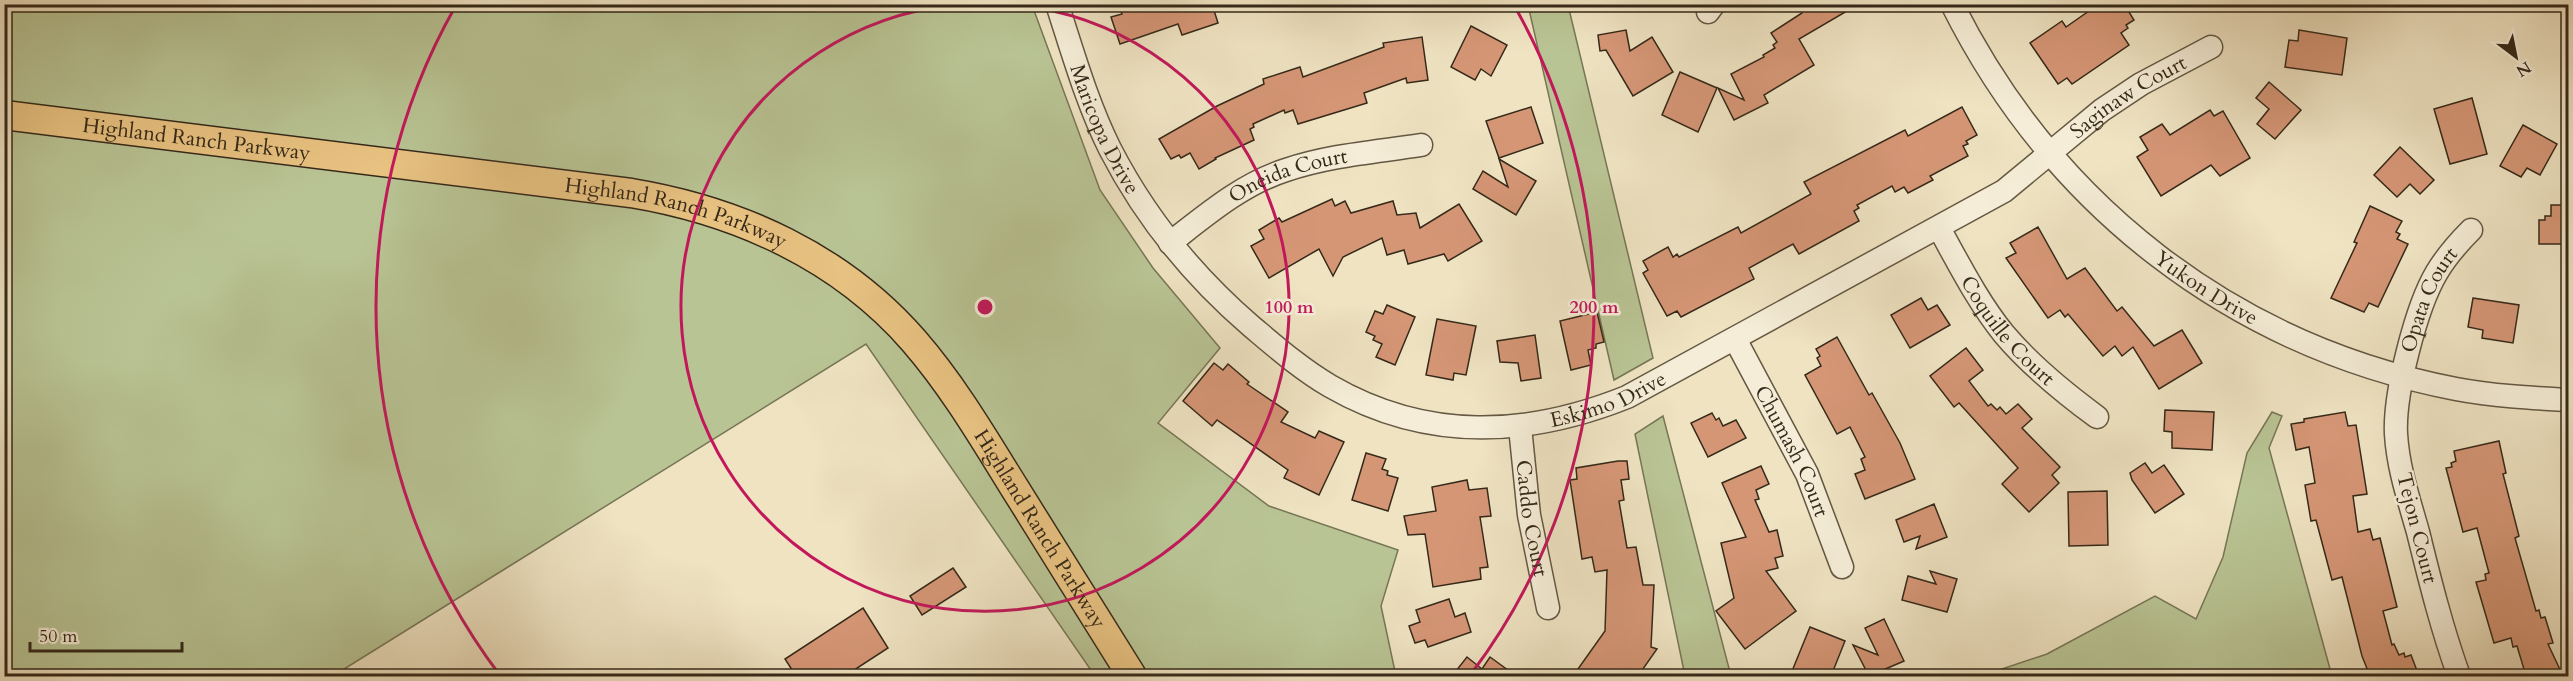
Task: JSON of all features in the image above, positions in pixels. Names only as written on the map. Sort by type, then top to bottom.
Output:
[{"type":"main road","name":"Highland Ranch Parkway","points":[[4,115],[630,193],[671,200],[708,210],[788,242],[844,277],[871,298],[915,342],[938,371],[958,398],[1132,676]]},
{"type":"street","name":"Maricopa Drive","points":[[1057,4],[1088,99],[1110,149],[1138,197],[1170,243]]},
{"type":"street","name":"Yukon Drive","points":[[1952,4],[1970,40],[2006,98],[2049,154],[2086,195],[2128,234],[2177,272],[2280,332],[2333,354],[2402,376],[2457,389],[2517,397],[2568,399]]},
{"type":"street","name":"Saginaw Court","points":[[2049,154],[2102,110],[2141,84],[2211,47]]},
{"type":"street","name":"Oneida Court","points":[[1170,243],[1214,208],[1250,186],[1284,170],[1321,160],[1421,145]]},
{"type":"street","name":"Eskimo Drive","points":[[1170,243],[1205,283],[1242,317],[1296,364],[1331,386],[1366,404],[1440,425],[1480,428],[1520,427],[1552,422],[1590,412],[1627,397],[1940,228],[2004,191],[2049,154]]},
{"type":"street","name":"Coquille Court","points":[[1940,228],[1979,299],[2003,333],[2032,364],[2097,417]]},
{"type":"street","name":"Opata Court","points":[[2402,376],[2427,293],[2436,273],[2456,245],[2471,230]]},
{"type":"street","name":"Chumash Court","points":[[1736,339],[1807,474],[1842,567]]},
{"type":"street","name":"Tejon Court","points":[[2402,376],[2397,405],[2396,434],[2400,465],[2446,639],[2459,676]]},
{"type":"street","name":"Caddo Court","points":[[1520,427],[1529,514],[1548,608]]},
{"type":"green space","points":[[4,5],[1032,5],[1100,190],[1153,268],[1220,348],[1158,423],[1269,506],[1398,550],[1381,606],[1396,676],[1095,676],[866,344],[333,676],[5,676]]},
{"type":"green space","points":[[1528,5],[1568,5],[1653,358],[1614,380]]},
{"type":"green space","points":[[2272,412],[2282,416],[2269,448],[2332,676],[1981,676],[2047,654],[2155,596],[2196,619],[2223,557],[2247,453]]},
{"type":"green space","points":[[1663,416],[1731,676],[1685,676],[1635,434]]},
{"type":"building","points":[[1119,4],[1212,4],[1218,23],[1182,35],[1178,24],[1120,44],[1111,17],[1122,14]]},
{"type":"building","points":[[1797,4],[1859,4],[1799,39],[1814,65],[1764,95],[1768,103],[1734,120],[1718,88],[1744,100],[1731,74],[1764,57],[1763,55],[1775,48],[1773,45],[1777,42],[1771,33],[1802,13]]},
{"type":"building","points":[[2099,4],[2124,4],[2134,20],[2126,25],[2128,28],[2121,33],[2129,45],[2072,84],[2067,78],[2058,84],[2030,43],[2062,21],[2066,27]]},
{"type":"building","points":[[1471,26],[1507,45],[1491,76],[1481,69],[1475,80],[1451,67]]},
{"type":"building","points":[[1626,30],[1630,51],[1652,37],[1673,72],[1633,96],[1606,50],[1600,51],[1598,35]]},
{"type":"building","points":[[2299,30],[2347,38],[2342,75],[2285,67],[2289,40],[2298,41]]},
{"type":"building","points":[[1422,37],[1428,80],[1407,83],[1406,78],[1364,93],[1367,103],[1298,124],[1293,110],[1285,113],[1284,110],[1253,124],[1254,127],[1250,129],[1254,140],[1215,158],[1199,169],[1190,153],[1181,158],[1179,155],[1171,159],[1159,139],[1217,106],[1264,84],[1263,79],[1300,67],[1303,77],[1384,47],[1383,43]]},
{"type":"building","points":[[1680,72],[1717,88],[1698,132],[1662,115]]},
{"type":"building","points":[[2269,82],[2301,110],[2275,139],[2257,124],[2269,109],[2256,98]]},
{"type":"building","points":[[2472,98],[2487,154],[2450,164],[2434,109]]},
{"type":"building","points":[[1531,107],[1543,143],[1499,158],[1486,121]]},
{"type":"building","points":[[1962,107],[1977,135],[1966,141],[1968,144],[1963,146],[1968,156],[1930,176],[1933,180],[1908,193],[1904,187],[1895,192],[1892,186],[1857,205],[1859,208],[1854,211],[1859,221],[1799,254],[1793,244],[1749,268],[1754,279],[1681,317],[1677,311],[1667,316],[1643,273],[1648,270],[1643,261],[1668,247],[1673,257],[1677,254],[1679,257],[1738,227],[1741,233],[1811,194],[1804,182],[1905,130],[1908,136]]},
{"type":"building","points":[[2210,110],[2214,116],[2223,111],[2250,158],[2220,176],[2211,165],[2161,196],[2137,157],[2148,150],[2140,137],[2162,124],[2170,135]]},
{"type":"building","points":[[2523,125],[2557,144],[2540,175],[2527,168],[2521,177],[2500,166]]},
{"type":"building","points":[[2400,147],[2434,180],[2420,194],[2410,184],[2397,197],[2374,175]]},
{"type":"building","points":[[1499,159],[1536,181],[1516,215],[1473,189],[1483,171],[1508,187]]},
{"type":"building","points":[[1332,199],[1335,206],[1345,201],[1351,213],[1393,201],[1397,215],[1416,213],[1420,228],[1459,204],[1482,241],[1448,261],[1444,254],[1408,264],[1404,250],[1387,255],[1382,238],[1343,257],[1333,276],[1319,249],[1269,278],[1251,246],[1264,239],[1259,230],[1279,218],[1282,222]]},
{"type":"building","points":[[2551,205],[2568,205],[2568,244],[2539,244],[2539,220],[2545,220],[2545,216],[2551,216]]},
{"type":"building","points":[[2370,206],[2402,221],[2396,232],[2400,234],[2397,239],[2408,244],[2378,307],[2369,303],[2364,312],[2331,298],[2357,243],[2354,242]]},
{"type":"building","points":[[2038,227],[2067,279],[2085,268],[2117,311],[2122,307],[2154,346],[2182,330],[2202,363],[2159,389],[2133,347],[2122,356],[2115,346],[2103,356],[2068,314],[2065,317],[2060,310],[2048,318],[2006,258],[2016,253],[2010,243]]},
{"type":"building","points":[[1921,298],[1928,310],[1937,305],[1950,325],[1910,348],[1891,315]]},
{"type":"building","points":[[2473,298],[2519,305],[2513,343],[2482,338],[2483,330],[2468,327]]},
{"type":"building","points":[[1387,305],[1415,317],[1395,365],[1376,357],[1382,344],[1373,340],[1375,336],[1366,332],[1375,311],[1383,314]]},
{"type":"building","points":[[1597,312],[1604,342],[1588,350],[1591,365],[1571,370],[1560,321]]},
{"type":"building","points":[[1437,319],[1476,326],[1466,375],[1454,373],[1453,380],[1426,375]]},
{"type":"building","points":[[1535,335],[1541,378],[1521,381],[1518,363],[1500,362],[1497,341]]},
{"type":"building","points":[[1837,337],[1869,395],[1872,393],[1900,443],[1915,479],[1865,499],[1855,474],[1865,470],[1861,459],[1865,457],[1850,427],[1837,434],[1805,375],[1821,366],[1817,358],[1820,356],[1816,349]]},
{"type":"building","points":[[1966,348],[1983,370],[1969,381],[1988,406],[1991,404],[1997,410],[2000,407],[2006,414],[2018,404],[2032,419],[2022,428],[2060,467],[2052,475],[2059,483],[2029,512],[2002,484],[2018,468],[1959,403],[1954,407],[1930,376]]},
{"type":"building","points":[[1214,363],[1223,370],[1228,364],[1249,382],[1247,384],[1288,412],[1281,422],[1315,438],[1319,431],[1344,442],[1319,495],[1284,478],[1288,470],[1217,420],[1212,426],[1183,401]]},
{"type":"building","points":[[2165,410],[2214,412],[2212,450],[2172,448],[2172,432],[2164,431]]},
{"type":"building","points":[[2345,412],[2348,426],[2356,425],[2367,494],[2353,496],[2358,532],[2370,529],[2373,540],[2380,538],[2397,607],[2383,611],[2392,645],[2394,644],[2399,655],[2404,653],[2405,657],[2411,655],[2419,676],[2370,676],[2362,656],[2342,577],[2332,580],[2316,520],[2311,521],[2305,485],[2315,483],[2309,447],[2296,450],[2291,424],[2304,422],[2304,419]]},
{"type":"building","points":[[1712,413],[1716,420],[1719,418],[1723,426],[1736,420],[1746,438],[1708,457],[1691,423]]},
{"type":"building","points":[[2499,441],[2506,473],[2503,474],[2519,536],[2515,538],[2536,611],[2539,610],[2541,618],[2545,617],[2553,643],[2548,644],[2563,676],[2526,676],[2517,646],[2513,647],[2511,638],[2494,643],[2476,582],[2486,580],[2485,574],[2489,573],[2477,528],[2463,532],[2446,468],[2452,467],[2451,463],[2456,461],[2454,451]]},
{"type":"building","points":[[1366,453],[1386,459],[1382,469],[1388,471],[1387,475],[1398,478],[1388,511],[1352,500]]},
{"type":"building","points":[[1627,461],[1629,479],[1621,480],[1624,500],[1619,501],[1627,548],[1636,547],[1643,585],[1654,585],[1651,647],[1657,649],[1638,676],[1573,676],[1605,631],[1607,570],[1595,572],[1592,557],[1582,559],[1570,480],[1577,479],[1576,468]]},
{"type":"building","points":[[2145,463],[2152,473],[2164,465],[2184,494],[2155,513],[2132,480],[2130,473]]},
{"type":"building","points":[[1761,466],[1769,484],[1756,490],[1759,499],[1755,500],[1769,532],[1777,530],[1783,556],[1775,558],[1778,568],[1766,571],[1796,611],[1745,649],[1716,611],[1734,598],[1721,543],[1746,537],[1722,483]]},
{"type":"building","points":[[1467,480],[1469,490],[1487,488],[1491,516],[1480,517],[1488,567],[1480,568],[1481,579],[1433,587],[1425,534],[1408,535],[1404,516],[1436,511],[1432,487]]},
{"type":"building","points":[[2107,491],[2108,545],[2069,546],[2068,492]]},
{"type":"building","points":[[1934,504],[1947,537],[1916,549],[1920,536],[1904,542],[1896,520]]},
{"type":"building","points":[[953,568],[966,587],[922,615],[910,596]]},
{"type":"building","points":[[1930,571],[1957,579],[1947,612],[1902,600],[1908,576],[1936,584]]},
{"type":"building","points":[[1449,599],[1455,617],[1465,613],[1471,632],[1428,647],[1425,640],[1415,643],[1409,626],[1420,622],[1416,610]]},
{"type":"building","points":[[863,608],[888,648],[845,676],[796,676],[785,659]]},
{"type":"building","points":[[1884,619],[1904,661],[1869,676],[1853,645],[1878,655],[1865,628]]},
{"type":"building","points":[[1810,627],[1845,641],[1831,676],[1790,676]]},
{"type":"building","points":[[1467,657],[1482,669],[1490,657],[1516,676],[1452,676]]}]
